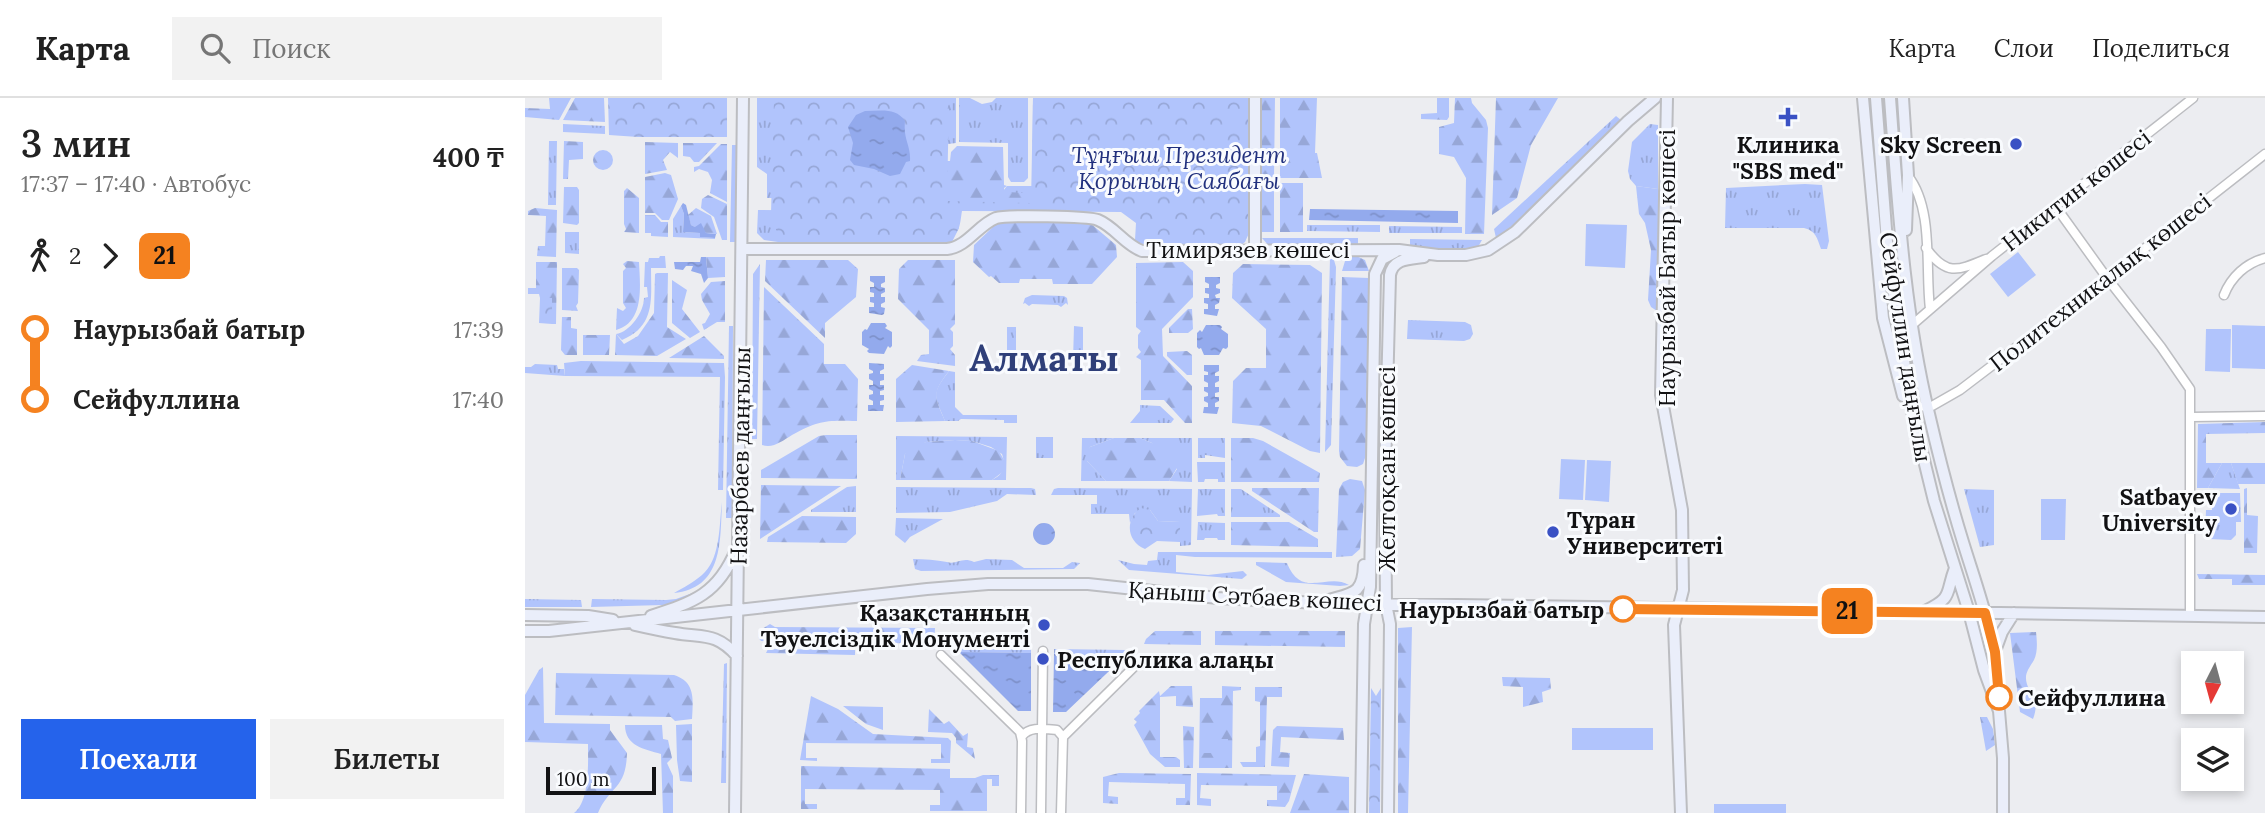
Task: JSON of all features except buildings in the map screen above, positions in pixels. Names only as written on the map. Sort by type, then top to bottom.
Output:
[{"type":"main road","name":"Назарбаев даңғылы","points":[[735,813],[743,98]]},
{"type":"main road","points":[[1255,98],[1255,251]]},
{"type":"main road","name":"Тимирязев көшесі","points":[[742,248],[947,249],[960,245],[999,218],[1088,217],[1103,222],[1133,247],[1142,251],[1345,250],[1403,255],[1475,254],[1501,243],[1515,232],[1655,98]]},
{"type":"main road","name":"Наурызбай Батыр көшесі","points":[[1667,98],[1661,395],[1682,510],[1683,590],[1674,625],[1681,813]]},
{"type":"main road","points":[[1863,98],[1883,318],[1905,405],[1918,441]]},
{"type":"main road","name":"Сейфуллин даңғылы","points":[[1876,98],[1888,255],[1910,407],[1934,501],[1984,670],[1999,711]]},
{"type":"main road","name":"Сейфуллин даңғылы","points":[[1890,98],[1906,285],[1912,325],[1948,495],[1995,652],[2003,758],[2003,813]]},
{"type":"main road","points":[[1903,98],[1908,175],[1906,285]]},
{"type":"main road","points":[[1345,250],[1366,256],[1375,274]]},
{"type":"main road","points":[[1375,274],[1382,259],[1403,255]]},
{"type":"main road","name":"Желтоқсан көшесі","points":[[1388,813],[1390,624],[1386,604],[1385,473],[1390,275],[1403,255]]},
{"type":"main road","name":"Желтоқсан көшесі","points":[[1361,813],[1364,624],[1370,587],[1375,274]]},
{"type":"main road","points":[[1372,472],[1385,473]]},
{"type":"main road","points":[[1319,603],[1353,593],[1361,584],[1372,496]]},
{"type":"main road","name":"Қаныш Сәтбаев көшесі","points":[[525,615],[588,616],[625,623],[649,617],[691,602],[708,592],[726,573],[739,544]]},
{"type":"main road","points":[[1922,612],[1947,596],[1955,568]]},
{"type":"main road","name":"Қаныш Сәтбаев көшесі","points":[[525,631],[549,631],[940,588],[1032,583],[1088,584],[1218,598],[1319,603],[2265,617]]},
{"type":"main road","points":[[1995,652],[2002,632],[2014,613]]},
{"type":"main road","points":[[625,623],[677,634],[710,636],[725,643],[737,656]]},
{"type":"street","name":"Никитин көшесі","points":[[1992,256],[2193,98]]},
{"type":"street","name":"Политехникалық көшесі","points":[[1929,406],[1960,390],[2265,154]]},
{"type":"street","points":[[1908,175],[1922,201],[1930,309]]},
{"type":"street","points":[[2056,207],[2190,389],[2190,616]]},
{"type":"street","points":[[1926,248],[1935,260],[1948,269],[1959,269],[1992,256]]},
{"type":"street","points":[[1912,325],[1992,256]]},
{"type":"street","points":[[2224,295],[2231,281],[2243,269],[2265,258]]},
{"type":"street","points":[[1910,407],[1929,406]]},
{"type":"street","points":[[2190,417],[2265,416]]},
{"type":"street","points":[[1041,813],[1043,651]]},
{"type":"street","points":[[941,656],[1022,736],[1021,813]]},
{"type":"street","points":[[1063,737],[1142,659]]},
{"type":"street","points":[[1022,736],[1030,729],[1057,730],[1063,737],[1061,813]]},
{"type":"green space","points":[[549,98],[571,98],[559,120],[525,117],[525,108],[550,109]]},
{"type":"green space","points":[[575,98],[604,98],[605,122],[563,120]]},
{"type":"green space","points":[[608,98],[727,98],[727,137],[609,135]]},
{"type":"green space","points":[[757,98],[784,98],[783,198],[767,198],[767,174],[757,167]]},
{"type":"green space","name":"Тұңғыш Президент Қорының Саябағы","points":[[774,98],[949,98],[947,201],[1031,203],[1033,98],[1249,98],[1250,231],[1245,242],[1237,248],[1150,248],[1141,246],[1135,240],[1136,223],[1121,212],[962,211],[958,231],[948,238],[782,235],[776,230],[776,215],[771,214]]},
{"type":"green space","points":[[944,98],[956,98],[956,143],[948,144],[948,149]]},
{"type":"green space","points":[[959,98],[970,98],[982,104],[992,102],[996,98],[1028,98],[1028,178],[1024,182],[1011,182],[1008,177],[1008,143],[959,142]]},
{"type":"green space","points":[[1033,98],[1088,203],[947,205],[959,228],[952,242],[942,245],[778,242],[764,240],[757,233],[758,210],[872,211],[947,155],[947,201],[1029,193],[1003,191],[1007,186],[1032,186]]},
{"type":"green space","points":[[1261,98],[1275,98],[1274,177],[1263,177],[1261,173]]},
{"type":"green space","points":[[1280,98],[1317,98],[1315,153],[1322,178],[1280,178]]},
{"type":"green space","points":[[1437,98],[1449,98],[1447,120],[1421,119],[1421,114],[1437,113]]},
{"type":"green space","points":[[1455,98],[1471,98],[1486,120],[1488,128],[1484,234],[1465,234],[1466,178],[1454,157],[1439,154],[1439,127],[1454,123]]},
{"type":"green space","points":[[1496,98],[1558,98],[1531,145],[1517,198],[1492,215]]},
{"type":"green space","points":[[1616,116],[1621,120],[1509,232],[1496,238],[1494,229]]},
{"type":"green space","points":[[563,124],[605,126],[605,134],[563,132]]},
{"type":"green space","points":[[1650,124],[1658,125],[1658,189],[1636,186],[1628,171],[1632,142]]},
{"type":"green space","points":[[549,141],[557,141],[556,205],[548,205]]},
{"type":"green space","points":[[564,141],[583,142],[583,159],[569,160],[568,179],[563,179]]},
{"type":"green space","points":[[645,142],[678,143],[678,158],[670,152],[663,160],[667,170],[645,174]]},
{"type":"green space","points":[[683,143],[717,143],[699,162],[694,162],[690,157],[683,156]]},
{"type":"green space","points":[[721,144],[727,144],[727,202],[710,193],[712,180],[708,172],[699,169],[694,172],[694,167],[699,166]]},
{"type":"green space","points":[[732,145],[736,145],[735,242],[730,242]]},
{"type":"green space","points":[[957,146],[1003,147],[1004,185],[1007,186],[1004,192],[1029,193],[1031,203],[947,201],[947,161],[950,161],[951,152]]},
{"type":"green space","points":[[603,150],[610,153],[613,160],[610,167],[603,170],[596,167],[593,160],[596,153]]},
{"type":"green space","points":[[665,173],[671,175],[678,199],[669,220],[662,220],[655,213],[645,213],[645,177]]},
{"type":"green space","points":[[1265,182],[1274,182],[1274,232],[1262,232],[1262,187]]},
{"type":"green space","points":[[1280,183],[1303,183],[1303,232],[1280,232]]},
{"type":"green space","points":[[1822,185],[1829,241],[1827,249],[1821,249],[1814,233],[1804,228],[1725,228],[1726,188]]},
{"type":"green space","points":[[1636,186],[1658,189],[1662,193],[1660,305],[1657,311],[1651,307],[1648,300],[1651,250],[1645,223],[1639,214]]},
{"type":"green space","points":[[564,187],[577,187],[579,190],[577,225],[563,223]]},
{"type":"green space","points":[[627,188],[639,198],[639,233],[624,232],[624,191]]},
{"type":"green space","points":[[708,195],[727,204],[727,240],[722,240],[714,217],[701,208],[702,199]]},
{"type":"green space","points":[[681,206],[684,214],[683,232],[700,233],[701,237],[715,239],[673,237],[673,219]]},
{"type":"green space","points":[[535,208],[557,210],[556,257],[537,256],[538,246],[545,246],[546,216],[528,215],[528,211]]},
{"type":"green space","points":[[696,208],[711,216],[717,234],[706,233],[691,225],[688,215]]},
{"type":"green space","points":[[645,215],[655,215],[661,222],[668,222],[668,237],[645,233]]},
{"type":"green space","points":[[1000,223],[1090,223],[1116,245],[1117,257],[1092,284],[1053,284],[1052,279],[1020,279],[1019,283],[999,283],[973,262],[974,245]]},
{"type":"green space","points":[[1586,224],[1627,225],[1625,268],[1585,266]]},
{"type":"green space","points":[[1307,225],[1380,225],[1380,232],[1307,231]]},
{"type":"green space","points":[[1389,226],[1462,227],[1462,233],[1389,233]]},
{"type":"green space","points":[[565,232],[579,232],[579,254],[565,253]]},
{"type":"green space","points":[[1262,238],[1358,238],[1358,248],[1269,246]]},
{"type":"green space","points":[[1410,239],[1482,240],[1478,247],[1469,249],[1410,248]]},
{"type":"green space","points":[[2018,252],[2036,275],[2008,297],[1990,274]]},
{"type":"green space","points":[[1354,255],[1365,260],[1369,271],[1342,271],[1345,261]]},
{"type":"green space","points":[[665,256],[666,268],[651,268],[651,300],[646,319],[633,334],[622,340],[616,334],[626,330],[635,321],[642,309],[644,298],[648,297],[647,287],[644,287],[645,262],[648,262],[649,258]]},
{"type":"green space","points":[[706,257],[725,257],[725,277],[708,278]]},
{"type":"green space","points":[[1330,258],[1334,260],[1336,267],[1331,445],[1325,452]]},
{"type":"green space","points":[[766,260],[848,260],[858,269],[856,297],[825,323],[825,338],[765,281]]},
{"type":"green space","points":[[908,260],[955,260],[955,324],[950,329],[953,332],[953,346],[950,349],[955,355],[955,366],[917,361],[921,355],[929,354],[929,330],[898,299],[899,269]]},
{"type":"green space","points":[[627,261],[639,262],[639,302],[632,319],[616,330],[617,308],[623,311],[626,308],[623,303],[623,271],[626,268],[623,264]]},
{"type":"green space","points":[[536,262],[557,262],[556,324],[552,324],[552,298],[528,294],[528,288],[536,288]]},
{"type":"green space","points":[[1183,262],[1193,271],[1193,297],[1162,329],[1163,356],[1192,386],[1192,423],[1185,423],[1164,400],[1141,400],[1141,360],[1136,357],[1141,352],[1138,348],[1138,335],[1141,331],[1136,327],[1136,263]]},
{"type":"green space","points":[[760,264],[757,439],[752,439],[753,274]]},
{"type":"green space","points":[[1243,264],[1310,265],[1322,273],[1320,453],[1310,451],[1261,426],[1232,423],[1233,381],[1246,368],[1266,368],[1266,329],[1232,298],[1233,273]]},
{"type":"green space","points":[[562,268],[579,270],[576,306],[578,311],[562,310]]},
{"type":"green space","points":[[657,273],[668,273],[667,327],[686,339],[657,356],[615,355],[616,334],[624,344],[638,336],[654,313]]},
{"type":"green space","points":[[1342,277],[1369,278],[1366,455],[1363,464],[1357,467],[1347,466],[1339,451]]},
{"type":"green space","points":[[672,280],[687,290],[682,309],[700,332],[690,338],[672,323]]},
{"type":"green space","points":[[725,281],[725,322],[717,322],[704,330],[702,324],[710,314],[701,294],[711,282]]},
{"type":"green space","points":[[764,287],[824,344],[824,364],[845,364],[858,379],[857,421],[817,424],[777,444],[762,445]]},
{"type":"green space","points":[[1032,295],[1064,296],[1068,305],[1066,303],[1061,307],[1023,304],[1025,298]]},
{"type":"green space","points":[[540,298],[552,298],[552,324],[539,323]]},
{"type":"green space","points":[[1188,309],[1192,309],[1193,329],[1188,333],[1169,333],[1169,328]]},
{"type":"green space","points":[[562,317],[571,317],[571,328],[577,329],[577,355],[565,355],[561,350]]},
{"type":"green space","points":[[1408,320],[1465,322],[1471,325],[1473,334],[1470,339],[1464,341],[1407,339]]},
{"type":"green space","points":[[2232,325],[2265,326],[2265,369],[2232,368]]},
{"type":"green space","points":[[729,326],[733,326],[732,518],[726,518]]},
{"type":"green space","points":[[1074,326],[1083,327],[1083,360],[1073,360]]},
{"type":"green space","points":[[1007,327],[1016,327],[1016,361],[1007,361]]},
{"type":"green space","points":[[2206,329],[2231,329],[2230,372],[2205,371]]},
{"type":"green space","points":[[583,335],[610,335],[609,355],[583,355]]},
{"type":"green space","points":[[704,336],[724,359],[669,358]]},
{"type":"green space","points":[[1187,351],[1192,355],[1192,375],[1187,375],[1167,356],[1167,352]]},
{"type":"green space","points":[[564,363],[724,363],[725,377],[565,376]]},
{"type":"green space","points":[[535,364],[557,365],[558,369],[564,369],[565,376],[525,373],[525,367]]},
{"type":"green space","points":[[912,365],[949,371],[937,390],[937,400],[945,421],[896,422],[896,379]]},
{"type":"green space","points":[[949,371],[955,372],[955,407],[963,415],[1017,415],[1017,423],[1004,423],[1004,420],[945,421],[936,395],[939,385]]},
{"type":"green space","points":[[720,376],[725,377],[723,490],[718,490]]},
{"type":"green space","points":[[1140,405],[1160,406],[1174,419],[1171,423],[1130,423],[1140,411]]},
{"type":"green space","points":[[2265,422],[2265,433],[2206,434],[2206,463],[2222,463],[2208,488],[2197,488],[2198,424]]},
{"type":"green space","points":[[857,435],[857,479],[761,478],[761,470],[819,436]]},
{"type":"green space","points":[[896,436],[1007,437],[1006,480],[992,480],[1003,470],[1002,454],[972,441],[955,440],[926,442],[905,454],[900,480],[896,480]]},
{"type":"green space","points":[[1036,437],[1053,437],[1053,458],[1036,458]]},
{"type":"green space","points":[[1082,438],[1114,438],[1090,447],[1087,461],[1106,481],[1081,481]]},
{"type":"green space","points":[[1114,438],[1140,438],[1176,449],[1180,454],[1180,463],[1169,481],[1106,481],[1087,461],[1086,453],[1090,447]]},
{"type":"green space","points":[[1140,438],[1192,438],[1192,482],[1169,481],[1177,469],[1152,443]]},
{"type":"green space","points":[[1198,438],[1225,438],[1225,458],[1205,455],[1205,458],[1198,458]]},
{"type":"green space","points":[[1231,438],[1263,441],[1320,473],[1319,482],[1231,482]]},
{"type":"green space","points":[[972,441],[999,451],[1004,460],[1004,471],[992,480],[900,480],[909,447],[926,442]]},
{"type":"green space","points":[[1561,459],[1585,460],[1583,500],[1559,499]]},
{"type":"green space","points":[[1587,460],[1611,461],[1609,502],[1585,500]]},
{"type":"green space","points":[[1197,462],[1225,462],[1225,482],[1205,479],[1204,482],[1198,482]]},
{"type":"green space","points":[[2222,463],[2231,463],[2240,489],[2208,488]]},
{"type":"green space","points":[[2231,463],[2265,463],[2265,484],[2238,484]]},
{"type":"green space","points":[[1350,479],[1362,481],[1365,490],[1360,549],[1352,556],[1336,557],[1339,489],[1343,482]]},
{"type":"green space","points":[[761,485],[841,486],[760,539]]},
{"type":"green space","points":[[856,486],[856,512],[811,512],[847,487]]},
{"type":"green space","points":[[896,487],[1031,488],[1035,489],[1036,495],[1007,494],[997,501],[950,512],[896,513]]},
{"type":"green space","points":[[1252,488],[1319,488],[1318,532],[1314,532],[1252,491]]},
{"type":"green space","points":[[2247,488],[2247,515],[2258,516],[2257,553],[2244,553],[2244,489]]},
{"type":"green space","points":[[1054,489],[1192,489],[1191,545],[1180,546],[1180,522],[1158,521],[1150,510],[1135,513],[1130,523],[1129,514],[1091,514],[1091,504],[1097,504],[1097,495],[1051,495]]},
{"type":"green space","points":[[1198,489],[1225,489],[1225,516],[1197,516]]},
{"type":"green space","points":[[1231,489],[1241,489],[1280,517],[1231,517]]},
{"type":"green space","points":[[1964,489],[1994,490],[1994,545],[1980,547]]},
{"type":"green space","points":[[2213,493],[2240,493],[2241,522],[2236,522],[2236,535],[2231,540],[2209,539],[2205,535],[2206,510],[2212,510]]},
{"type":"green space","points":[[2041,499],[2066,499],[2065,540],[2041,540]]},
{"type":"green space","points":[[722,502],[719,546],[711,572],[702,582],[690,589],[674,593],[702,575],[713,560]]},
{"type":"green space","points":[[1141,508],[1150,510],[1158,521],[1180,522],[1180,542],[1157,541],[1145,549],[1134,541],[1130,524]]},
{"type":"green space","points":[[802,516],[856,517],[856,534],[846,543],[767,542],[768,537]]},
{"type":"green space","points":[[896,518],[943,519],[910,537],[905,543],[895,535]]},
{"type":"green space","points":[[1198,522],[1225,523],[1225,540],[1197,540]]},
{"type":"green space","points":[[1231,522],[1289,522],[1318,539],[1318,547],[1231,545]]},
{"type":"green space","points":[[1158,552],[1332,552],[1332,558],[1176,555],[1176,572],[1208,575],[1243,571],[1247,575],[1242,579],[1129,570],[1118,560],[1147,565],[1148,561],[1157,560]]},
{"type":"green space","points":[[913,559],[951,563],[986,559],[1012,560],[1024,568],[1063,568],[1072,562],[1080,563],[1074,569],[921,571],[915,569]]},
{"type":"green space","points":[[1256,562],[1287,563],[1293,574],[1307,583],[1332,581],[1349,585],[1340,586],[1286,582],[1256,565]]},
{"type":"green space","points":[[2197,574],[2265,575],[2265,585],[2232,585],[2232,579],[2199,579]]},
{"type":"green space","points":[[698,591],[700,595],[677,603],[591,607],[592,599],[666,600]]},
{"type":"green space","points":[[525,599],[581,600],[582,607],[525,607]]},
{"type":"green space","points":[[770,624],[775,627],[935,628],[934,644],[891,643],[890,635],[855,635],[855,642],[761,641],[758,637],[759,631]]},
{"type":"green space","points":[[1412,627],[1408,813],[1398,813],[1398,628]]},
{"type":"green space","points":[[1155,631],[1201,631],[1201,645],[1144,644]]},
{"type":"green space","points":[[1215,631],[1345,631],[1345,647],[1215,645]]},
{"type":"green space","points":[[2036,632],[2036,654],[2026,676],[2036,705],[2033,719],[2020,712],[2010,633]]},
{"type":"green space","points":[[959,647],[1031,648],[1031,653],[959,652]]},
{"type":"green space","points":[[768,649],[855,650],[855,655],[766,653]]},
{"type":"green space","points":[[1054,649],[1126,650],[1126,655],[1054,654]]},
{"type":"green space","points":[[727,663],[726,783],[721,783],[724,664]]},
{"type":"green space","points":[[543,667],[544,723],[610,724],[610,730],[627,753],[621,781],[598,813],[574,813],[583,800],[585,791],[588,744],[525,742],[525,695]]},
{"type":"green space","points":[[556,673],[674,675],[690,687],[693,699],[692,719],[675,721],[671,717],[555,715]]},
{"type":"green space","points":[[1502,677],[1550,678],[1551,689],[1542,692],[1543,702],[1523,707],[1523,687],[1503,686]]},
{"type":"green space","points":[[1171,686],[1192,686],[1193,707],[1176,706],[1176,696],[1160,697],[1160,757],[1176,757],[1180,760],[1180,767],[1165,767],[1150,754],[1134,725],[1139,711],[1159,691],[1160,696]]},
{"type":"green space","points":[[1222,686],[1241,687],[1241,690],[1233,691],[1232,768],[1199,768],[1200,698],[1222,698]]},
{"type":"green space","points":[[1255,687],[1282,687],[1282,697],[1267,697],[1265,767],[1243,767],[1240,762],[1256,762],[1256,747],[1260,746],[1260,702],[1255,701]]},
{"type":"green space","points":[[1371,688],[1376,696],[1381,688],[1380,813],[1369,813]]},
{"type":"green space","points":[[811,696],[838,709],[873,734],[948,738],[951,741],[950,763],[931,763],[931,759],[941,759],[941,744],[806,743],[806,758],[817,758],[817,761],[800,760]]},
{"type":"green space","points":[[843,706],[883,707],[883,730],[866,724]]},
{"type":"green space","points":[[929,709],[944,724],[949,721],[963,736],[968,733],[967,747],[973,748],[975,759],[956,743],[952,733],[928,732]]},
{"type":"green space","points":[[1980,717],[1987,717],[1993,729],[1995,745],[1986,751]]},
{"type":"green space","points":[[692,724],[692,782],[680,781],[676,725]]},
{"type":"green space","points":[[625,725],[662,725],[663,739],[668,740],[672,758],[667,763],[673,776],[673,813],[663,813],[661,754],[632,742],[628,738]]},
{"type":"green space","points":[[1183,726],[1194,727],[1193,768],[1184,768]]},
{"type":"green space","points":[[1277,726],[1343,728],[1344,740],[1281,737],[1280,752],[1290,753],[1289,767],[1271,766],[1273,730]]},
{"type":"green space","points":[[1572,728],[1653,728],[1653,750],[1572,750]]},
{"type":"green space","points":[[1202,739],[1228,739],[1228,753],[1202,753]]},
{"type":"green space","points":[[801,766],[950,769],[950,778],[999,775],[999,786],[992,786],[992,779],[987,779],[987,811],[930,811],[930,805],[940,805],[940,790],[805,789],[805,804],[817,804],[817,809],[801,809]]},
{"type":"green space","points":[[1119,773],[1191,774],[1190,805],[1176,805],[1176,798],[1185,798],[1185,784],[1109,782],[1108,796],[1118,797],[1118,804],[1103,803],[1103,777]]},
{"type":"green space","points":[[1197,773],[1296,775],[1285,807],[1267,806],[1267,800],[1277,800],[1277,786],[1201,785],[1200,798],[1211,799],[1211,806],[1197,805]]},
{"type":"green space","points":[[1304,774],[1349,777],[1349,813],[1290,813]]},
{"type":"green space","points":[[1714,804],[1786,804],[1786,813],[1714,813]]},
{"type":"water","points":[[865,111],[892,112],[905,121],[910,161],[906,162],[900,174],[890,176],[854,165],[850,160],[853,143],[848,127],[856,115]]},
{"type":"water","points":[[683,203],[686,205],[691,225],[695,227],[701,223],[706,233],[716,234],[715,238],[700,237],[700,233],[683,232]]},
{"type":"water","points":[[1310,209],[1458,211],[1458,223],[1309,220]]},
{"type":"water","points":[[701,257],[706,257],[708,278],[704,283],[701,274],[691,271],[693,266],[686,266],[683,270],[675,269],[674,262],[700,262]]},
{"type":"water","points":[[870,276],[885,276],[885,282],[881,284],[881,287],[885,288],[885,292],[881,294],[881,297],[885,297],[885,302],[881,304],[881,307],[885,308],[882,315],[869,313],[869,307],[874,307],[874,303],[870,302],[874,293],[870,292],[870,287],[874,287],[874,283],[870,281]]},
{"type":"water","points":[[1205,277],[1220,277],[1216,288],[1220,289],[1220,293],[1215,295],[1220,298],[1215,305],[1215,309],[1219,309],[1217,316],[1204,314],[1208,304],[1204,303],[1204,298],[1209,298],[1209,294],[1205,293],[1209,284],[1205,282]]},
{"type":"water","points":[[871,323],[885,323],[885,328],[892,332],[892,346],[888,346],[884,354],[869,353],[869,349],[862,345],[862,332],[867,330]]},
{"type":"water","points":[[1206,325],[1220,325],[1228,334],[1228,347],[1223,348],[1219,355],[1204,355],[1201,348],[1197,347],[1197,333],[1200,330],[1202,332]]},
{"type":"water","points":[[869,363],[884,364],[884,369],[880,371],[880,374],[884,374],[884,380],[880,381],[880,385],[884,385],[884,390],[880,391],[880,395],[884,395],[884,400],[880,401],[880,405],[884,405],[883,411],[868,411],[868,405],[873,405],[873,401],[869,399],[873,391],[869,389],[869,385],[873,385],[873,381],[869,379],[869,374],[873,371],[869,369]]},
{"type":"water","points":[[1204,365],[1219,365],[1219,371],[1215,373],[1215,376],[1219,376],[1219,381],[1215,383],[1215,387],[1219,387],[1219,392],[1215,393],[1215,397],[1219,397],[1219,401],[1215,403],[1215,407],[1219,407],[1217,414],[1203,413],[1204,407],[1208,407],[1208,403],[1204,401],[1208,393],[1204,391],[1204,387],[1208,387],[1208,383],[1204,381],[1204,375],[1208,375],[1208,372],[1204,371]]},
{"type":"water","points":[[1044,523],[1052,526],[1055,534],[1052,542],[1044,545],[1036,542],[1033,534],[1036,526]]},
{"type":"water","points":[[959,652],[1031,653],[1031,711],[1018,711]]},
{"type":"water","points":[[1054,654],[1126,655],[1066,712],[1053,712]]},
{"type":"bus line","name":"21","points":[[1623,609],[1985,613],[1995,652],[1999,697]]},
{"type":"place","name":"Клиника \"SBS med\"","points":[[1788,117]]},
{"type":"place","name":"Sky Screen","points":[[2016,144]]},
{"type":"place","name":"Satbayev University","points":[[2231,509]]},
{"type":"place","name":"Тұран Университеті","points":[[1553,532]]},
{"type":"place","name":"Наурызбай батыр","points":[[1623,609]]},
{"type":"place","name":"Қазақстанның Тәуелсіздік Монументі","points":[[1044,625]]},
{"type":"place","name":"Республика алаңы","points":[[1043,659]]},
{"type":"place","name":"Сейфуллина","points":[[1999,697]]},
{"type":"district","name":"Алматы","points":[[1044,357]]}]
